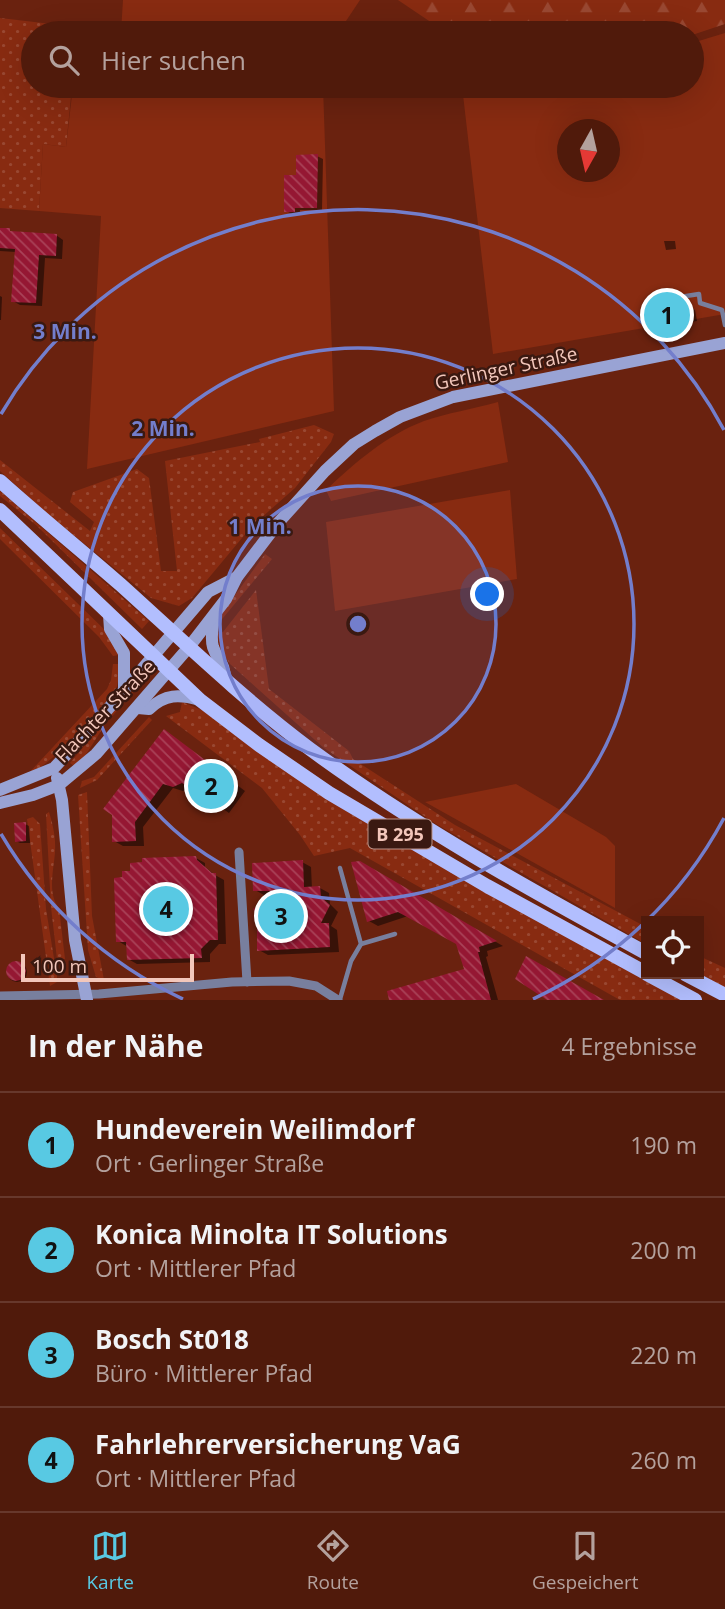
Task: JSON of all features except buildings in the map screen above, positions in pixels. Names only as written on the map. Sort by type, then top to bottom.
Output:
[{"type":"main road","name":"Gerlinger Straße","points":[[189,647],[226,600],[237,577],[278,523],[325,471],[354,444],[400,417],[453,397],[725,344]]},
{"type":"main road","name":"B 295","points":[[0,481],[95,562],[225,680],[309,748],[388,802],[641,950]]},
{"type":"main road","name":"B 295","points":[[0,510],[200,701],[329,793],[487,886],[641,970]]},
{"type":"main road","name":"Gerlinger Straße","points":[[172,632],[208,592],[237,577]]},
{"type":"main road","points":[[215,613],[212,641],[225,668],[225,680]]},
{"type":"main road","points":[[109,615],[110,629],[124,653],[124,690]]},
{"type":"main road","name":"Flachter Straße","points":[[0,790],[54,768],[172,632]]},
{"type":"main road","name":"Flachter Straße","points":[[0,803],[33,796],[59,785],[96,754],[189,647]]},
{"type":"main road","points":[[138,708],[149,709],[169,696],[200,701]]},
{"type":"main road","points":[[54,768],[59,785],[76,947],[86,997]]},
{"type":"main road","name":"B 295","points":[[658,979],[695,1000]]},
{"type":"main road","points":[[695,979],[725,995]]},
{"type":"street","points":[[239,852],[247,982]]},
{"type":"street","points":[[0,996],[86,997],[247,982],[289,981],[316,986],[339,1000]]},
{"type":"lane","points":[[680,297],[699,294],[700,303],[722,310],[725,325]]},
{"type":"lane","points":[[340,868],[361,944]]},
{"type":"lane","points":[[339,1000],[351,961],[361,944],[395,934]]},
{"type":"green space","points":[[123,0],[360,0],[346,21],[122,21]]},
{"type":"green space","points":[[398,0],[725,0],[725,24],[704,31],[704,21],[429,21]]},
{"type":"green space","points":[[0,18],[26,21],[21,21],[21,98],[71,98],[66,147],[43,144],[39,211],[0,208]]},
{"type":"green space","points":[[725,33],[725,314],[493,354],[463,98],[704,98],[704,39]]},
{"type":"green space","points":[[72,98],[323,98],[334,411],[87,469],[101,216],[39,211],[43,144],[66,147]]},
{"type":"green space","points":[[498,402],[508,462],[331,501],[326,490],[360,460],[396,434],[433,418]]},
{"type":"green space","points":[[314,425],[334,434],[331,442],[295,488],[252,526],[192,598],[179,606],[151,598],[0,471],[0,460],[90,531],[94,522],[70,502],[73,492],[137,469],[149,478],[161,571],[177,571],[165,461],[260,442],[259,439]]},
{"type":"green space","points":[[510,490],[517,579],[335,611],[326,522]]},
{"type":"green space","points":[[0,491],[149,621],[142,629],[36,525],[0,496]]},
{"type":"green space","points":[[0,528],[110,635],[119,655],[113,656],[99,637],[0,539]]},
{"type":"green space","points":[[265,554],[272,559],[218,624],[222,613]]},
{"type":"green space","points":[[256,590],[269,689],[349,751],[353,759],[455,825],[641,924],[641,941],[436,824],[324,748],[230,664],[220,649],[217,633],[223,632]]},
{"type":"green space","points":[[113,664],[119,664],[118,684],[103,707],[63,749],[28,774],[107,689]]},
{"type":"green space","points":[[144,675],[147,677],[106,723],[85,756],[74,766],[70,763]]},
{"type":"green space","points":[[182,702],[202,710],[278,766],[346,811],[641,976],[641,979],[646,979],[684,1000],[620,1000],[350,848],[314,856],[262,788],[166,716],[180,712]]},
{"type":"green space","points":[[149,717],[152,720],[97,780],[80,788],[82,781],[94,777]]},
{"type":"green space","points":[[516,784],[606,837],[615,846],[615,908],[425,802]]},
{"type":"green space","points":[[87,792],[92,916],[104,980],[96,977],[88,950],[78,795]]},
{"type":"green space","points":[[49,812],[55,842],[52,888],[59,908],[65,959],[57,959],[51,907],[46,814]]},
{"type":"green space","points":[[33,817],[40,824],[46,909],[57,977],[57,982],[50,986],[27,819]]},
{"type":"green space","points":[[704,958],[725,968],[725,988],[704,976]]},
{"type":"place","name":"Hundeverein Weilimdorf","points":[[667,315]]},
{"type":"place","name":"Konica Minolta IT Solutions","points":[[211,786]]},
{"type":"place","name":"Fahrlehrerversicherung VaG","points":[[166,909]]},
{"type":"place","name":"Bosch St018","points":[[281,916]]}]
